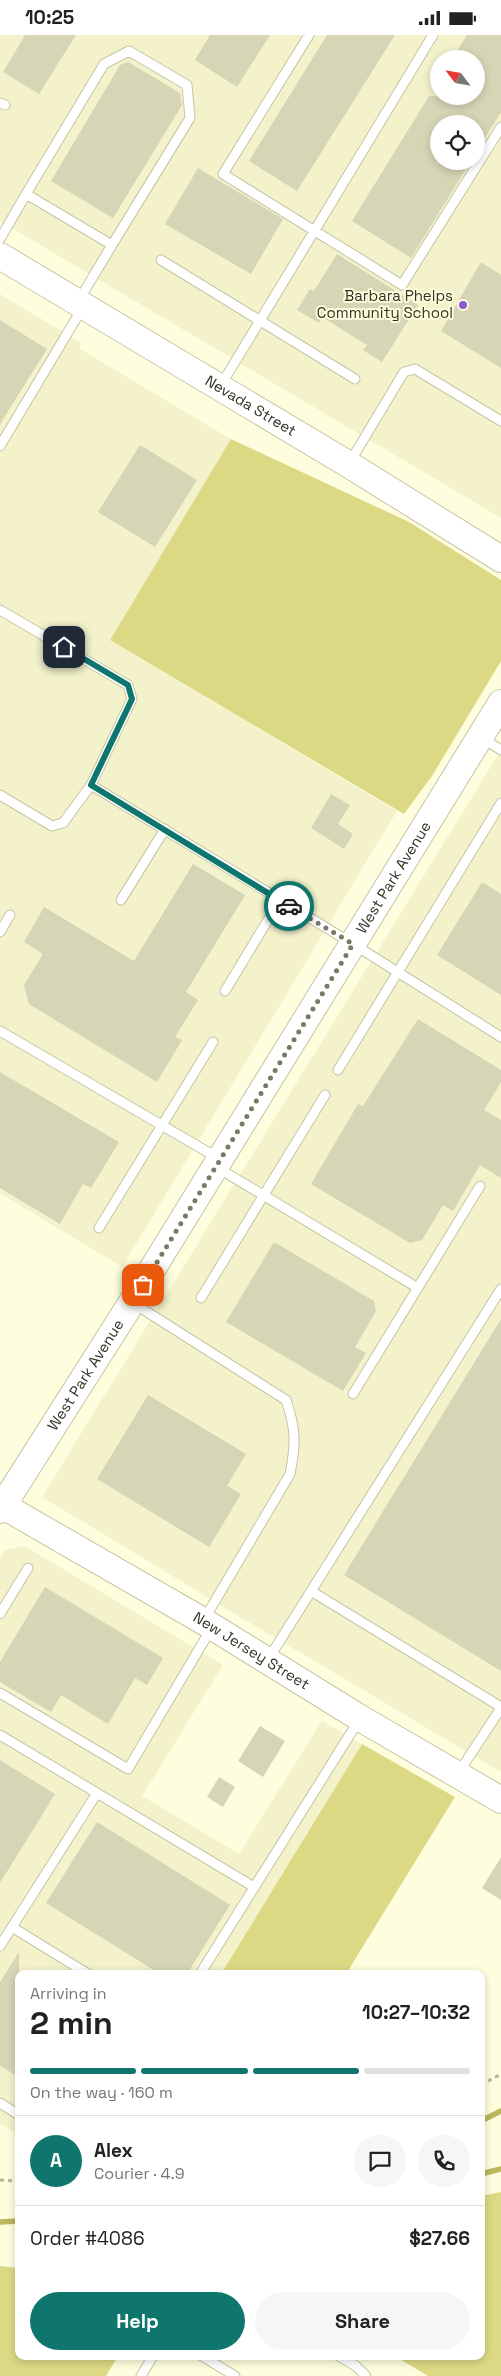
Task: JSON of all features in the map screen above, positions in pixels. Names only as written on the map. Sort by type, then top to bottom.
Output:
[{"type":"street","name":"Nevada Street","points":[[0,256],[348,464],[501,559]]},
{"type":"street","name":"West Park Avenue","points":[[1,1506],[132,1302],[353,944],[491,744],[501,703]]},
{"type":"street","name":"New Jersey Street","points":[[1,1506],[208,1624],[360,1718],[501,1800]]},
{"type":"lane","points":[[310,35],[223,174],[402,285],[501,127]]},
{"type":"lane","points":[[219,387],[433,35]]},
{"type":"lane","points":[[0,239],[104,64],[129,51],[187,85],[190,118],[112,245],[81,304],[0,446]]},
{"type":"lane","points":[[26,194],[112,245]]},
{"type":"lane","points":[[161,260],[355,379]]},
{"type":"lane","points":[[348,464],[404,372],[415,369],[501,421]]},
{"type":"lane","points":[[0,610],[128,685],[132,699],[91,785],[63,823],[52,826],[0,795]]},
{"type":"lane","points":[[91,785],[398,971],[501,1037]]},
{"type":"lane","points":[[338,1070],[501,803]]},
{"type":"lane","points":[[121,900],[165,829]]},
{"type":"lane","points":[[225,991],[280,900]]},
{"type":"lane","points":[[0,932],[10,915]]},
{"type":"lane","points":[[0,1031],[161,1125],[264,1195],[418,1288]]},
{"type":"lane","points":[[99,1228],[213,1042]]},
{"type":"lane","points":[[201,1298],[325,1095]]},
{"type":"lane","points":[[353,1393],[480,1186]]},
{"type":"lane","points":[[267,1660],[501,1289]]},
{"type":"lane","points":[[0,1693],[128,1769],[290,1474],[294,1453],[294,1423],[286,1400],[132,1302]]},
{"type":"lane","points":[[0,1614],[28,1568]]},
{"type":"lane","points":[[311,1591],[501,1708],[458,1775]]},
{"type":"lane","points":[[202,1970],[360,1718]]},
{"type":"lane","points":[[0,1735],[254,1887]]},
{"type":"lane","points":[[0,1946],[97,1793]]},
{"type":"lane","points":[[12,1927],[82,1970]]},
{"type":"lane","points":[[0,2103],[15,2112]]},
{"type":"lane","points":[[141,2376],[151,2360]]},
{"type":"lane","points":[[209,2360],[235,2376]]},
{"type":"lane","points":[[346,2360],[356,2366],[366,2376]]},
{"type":"path","points":[[485,2083],[501,2074]]},
{"type":"path","points":[[0,2180],[15,2181]]},
{"type":"shaded area","points":[[0,35],[501,35],[501,518],[0,221]]},
{"type":"shaded area","points":[[0,294],[80,342],[80,349],[231,439],[110,640],[397,811],[122,1267],[0,1193]]},
{"type":"shaded area","points":[[231,439],[409,522],[501,580],[501,661],[432,776],[404,814],[110,640]]},
{"type":"shaded area","points":[[501,750],[501,1772],[42,1497]]},
{"type":"shaded area","points":[[25,1546],[223,1665],[142,1796],[239,1854],[322,1721],[362,1744],[223,1970],[15,1970],[15,2132],[0,2123],[0,1558],[5,1550]]},
{"type":"shaded area","points":[[362,1744],[455,1797],[348,1970],[223,1970]]},
{"type":"shaded area","points":[[501,2192],[501,2376],[428,2376],[402,2360],[485,2360],[485,2195]]},
{"type":"shaded area","points":[[0,2266],[15,2268],[15,2360],[116,2360],[106,2376],[0,2376]]},
{"type":"building","points":[[25,35],[76,35],[39,94],[3,72]]},
{"type":"building","points":[[210,35],[270,35],[237,87],[195,60]]},
{"type":"building","points":[[327,35],[395,35],[297,191],[249,161]]},
{"type":"building","points":[[467,35],[501,35],[501,112],[485,138],[485,115],[430,115],[430,170],[465,170],[411,258],[352,221],[429,96],[430,105],[485,105],[485,50],[458,50]]},
{"type":"building","points":[[128,62],[180,93],[182,105],[113,218],[51,181],[120,65]]},
{"type":"building","points":[[198,168],[283,219],[251,274],[165,224]]},
{"type":"building","points":[[337,254],[418,305],[382,362],[363,350],[367,345],[322,317],[319,323],[297,310],[310,289],[314,291]]},
{"type":"building","points":[[481,262],[501,275],[501,368],[441,331]]},
{"type":"building","points":[[0,320],[47,349],[0,424]]},
{"type":"building","points":[[140,445],[197,480],[155,547],[98,512]]},
{"type":"building","points":[[331,794],[350,805],[338,824],[353,834],[344,849],[311,828]]},
{"type":"building","points":[[193,864],[245,895],[186,992],[198,1000],[175,1037],[182,1040],[157,1082],[29,1004],[24,985],[43,954],[24,942],[44,907],[134,961]]},
{"type":"building","points":[[482,882],[501,894],[501,995],[437,955]]},
{"type":"building","points":[[418,1019],[501,1070],[501,1082],[484,1110],[501,1120],[501,1178],[480,1165],[453,1211],[443,1205],[422,1240],[410,1243],[311,1184],[358,1104],[363,1106]]},
{"type":"building","points":[[0,1072],[119,1142],[91,1188],[83,1184],[60,1224],[0,1188]]},
{"type":"building","points":[[274,1242],[374,1301],[376,1311],[355,1347],[366,1353],[343,1391],[226,1322]]},
{"type":"building","points":[[501,1319],[501,1671],[344,1575]]},
{"type":"building","points":[[148,1395],[246,1454],[227,1486],[241,1494],[209,1547],[97,1479]]},
{"type":"building","points":[[45,1587],[163,1658],[147,1685],[135,1678],[108,1724],[61,1695],[51,1712],[0,1682],[0,1662]]},
{"type":"building","points":[[260,1726],[285,1741],[263,1777],[238,1761]]},
{"type":"building","points":[[0,1760],[55,1794],[0,1883]]},
{"type":"building","points":[[219,1777],[235,1787],[223,1807],[207,1797]]},
{"type":"building","points":[[97,1822],[230,1905],[189,1970],[154,1970],[46,1903]]},
{"type":"building","points":[[501,1857],[501,1900],[482,1888]]},
{"type":"building","points":[[19,1952],[19,1970],[15,1970],[15,2075],[0,2066],[0,1982]]},
{"type":"waterway","points":[[485,2119],[501,2111]]},
{"type":"waterway","points":[[485,2173],[501,2169]]},
{"type":"waterway","points":[[0,2222],[15,2221]]},
{"type":"way so far","points":[[143,1285],[353,944],[289,906]]},
{"type":"place","name":"Barbara Phelps Community School","points":[[463,305]]},
{"type":"route","points":[[64,647],[128,685],[132,699],[91,785],[289,906]]}]
